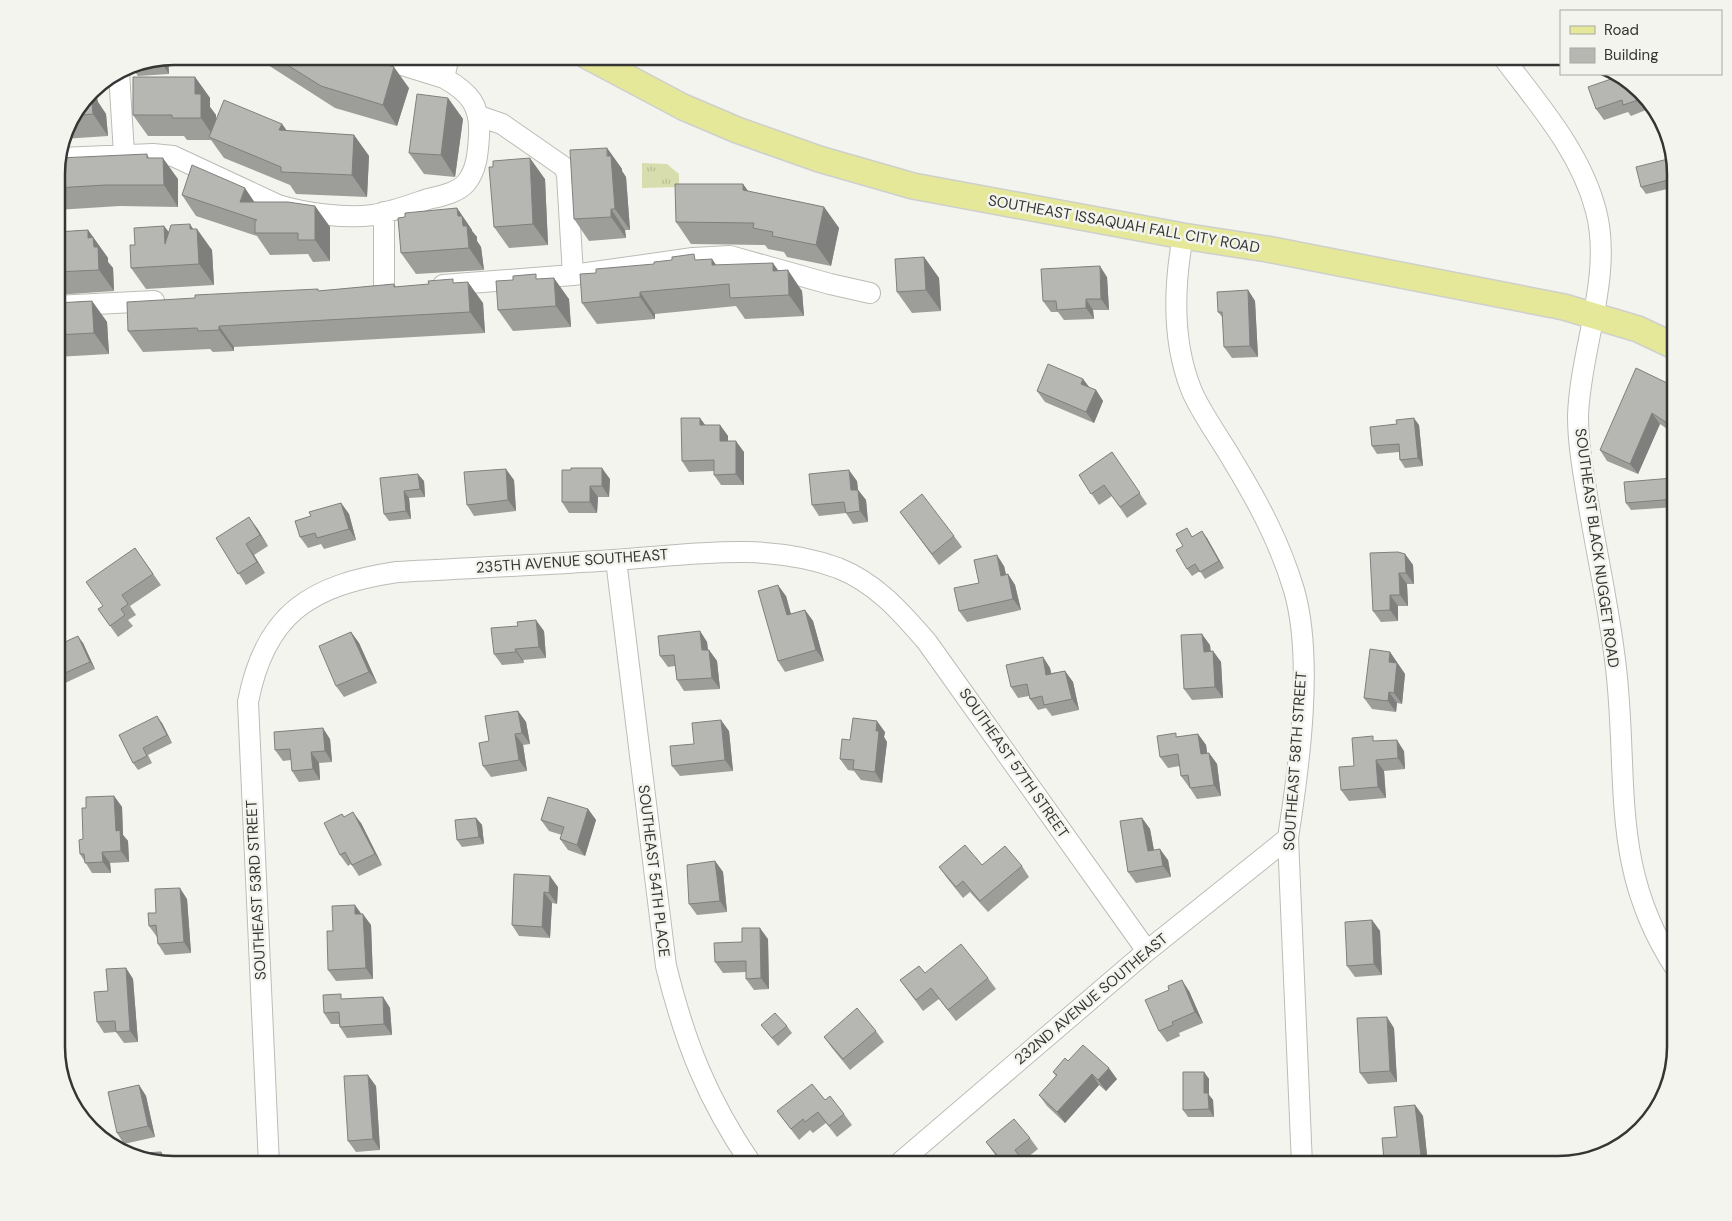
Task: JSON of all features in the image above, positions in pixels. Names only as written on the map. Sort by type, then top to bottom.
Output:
[{"type":"main road","name":"SOUTHEAST ISSAQUAH FALL CITY ROAD","points":[[604,65],[682,107],[737,130],[819,159],[913,186],[1183,236],[1267,249],[1593,314],[1638,329],[1667,343]]},
{"type":"street","points":[[67,157],[124,154],[173,156],[278,205],[295,210],[354,215],[384,212],[455,191],[464,185],[474,167],[479,133],[478,116],[464,89],[444,78],[402,65]]},
{"type":"street","points":[[444,78],[447,65]]},
{"type":"street","name":"SOUTHEAST BLACK NUGGET ROAD","points":[[1509,65],[1575,158],[1590,188],[1597,213],[1600,236],[1598,277],[1580,391],[1579,445],[1616,668],[1625,828],[1638,893],[1667,956]]},
{"type":"street","points":[[120,80],[124,154]]},
{"type":"street","points":[[478,116],[502,124],[564,167],[567,175],[573,275]]},
{"type":"street","points":[[384,212],[384,289]]},
{"type":"street","name":"SOUTHEAST 58TH STREET","points":[[1183,236],[1176,271],[1177,316],[1182,359],[1191,390],[1266,517],[1281,550],[1300,624],[1303,697],[1294,796],[1288,838],[1302,1156]]},
{"type":"street","points":[[424,286],[573,275],[693,258],[730,256],[830,284],[870,293]]},
{"type":"street","points":[[364,290],[404,287]]},
{"type":"street","points":[[65,306],[176,300]]},
{"type":"street","name":"235TH AVENUE SOUTHEAST","points":[[280,622],[297,608],[324,591],[342,583],[397,572],[616,560],[716,551],[772,552],[809,559],[839,569],[870,584]]},
{"type":"street","name":"SOUTHEAST 54TH PLACE","points":[[616,560],[666,966],[679,1017],[707,1090],[726,1127],[746,1156]]},
{"type":"street","name":"SOUTHEAST 57TH STREET","points":[[870,584],[895,605],[928,642],[1147,951]]},
{"type":"street","name":"SOUTHEAST 53RD STREET","points":[[270,1156],[248,702],[258,660],[280,622]]},
{"type":"street","name":"232ND AVENUE SOUTHEAST","points":[[908,1156],[1147,951],[1288,838]]},
{"type":"green space","points":[[642,163],[667,164],[679,174],[679,187],[642,188]]},
{"type":"building","points":[[287,65],[388,65],[394,67],[383,105],[321,86]]},
{"type":"building","points":[[133,77],[195,77],[195,94],[201,94],[201,118],[172,118],[172,115],[133,115]]},
{"type":"building","points":[[1611,79],[1619,83],[1638,100],[1623,105],[1622,100],[1596,109],[1588,87]]},
{"type":"building","points":[[417,94],[448,98],[441,155],[409,153]]},
{"type":"building","points":[[224,100],[282,124],[279,130],[354,135],[352,175],[281,172],[281,167],[209,137]]},
{"type":"building","points":[[92,102],[93,114],[83,115]]},
{"type":"building","points":[[607,148],[607,156],[611,156],[615,209],[611,209],[611,217],[574,219],[570,150]]},
{"type":"building","points":[[147,154],[147,158],[163,158],[164,185],[65,187],[67,158]]},
{"type":"building","points":[[530,158],[533,224],[494,227],[489,167],[493,167],[493,161]]},
{"type":"building","points":[[1666,160],[1667,180],[1641,187],[1636,167]]},
{"type":"building","points":[[192,165],[245,188],[240,202],[288,202],[315,206],[315,240],[298,240],[298,233],[255,233],[255,220],[257,220],[182,195]]},
{"type":"building","points":[[675,184],[743,184],[743,190],[824,207],[816,245],[772,236],[773,232],[753,228],[754,223],[676,222]]},
{"type":"building","points":[[457,208],[458,216],[462,216],[463,226],[467,226],[469,248],[401,253],[398,218],[405,217],[405,213]]},
{"type":"building","points":[[190,224],[190,229],[197,229],[199,264],[131,268],[130,245],[135,245],[134,228],[164,226],[165,244],[171,225]]},
{"type":"building","points":[[88,230],[88,238],[93,237],[94,247],[98,247],[99,270],[65,272],[65,231]]},
{"type":"building","points":[[694,254],[695,260],[712,259],[712,265],[773,263],[773,271],[788,270],[789,295],[730,298],[729,284],[640,292],[640,297],[582,303],[580,274],[596,273],[596,269],[654,264],[654,262],[672,260],[672,257]]},
{"type":"building","points":[[924,257],[926,290],[897,292],[895,259]]},
{"type":"building","points":[[1100,266],[1101,299],[1086,299],[1086,308],[1057,310],[1056,301],[1043,301],[1041,269]]},
{"type":"building","points":[[536,274],[536,279],[554,278],[556,306],[498,310],[496,281],[513,280],[513,276]]},
{"type":"building","points":[[453,279],[453,283],[468,282],[470,312],[219,326],[219,330],[198,331],[197,328],[128,331],[127,302],[195,298],[195,295],[318,289],[318,291],[394,284],[394,287],[429,284],[428,281]]},
{"type":"building","points":[[1248,290],[1250,346],[1224,347],[1222,312],[1218,312],[1217,292]]},
{"type":"building","points":[[92,301],[94,333],[65,335],[65,302]]},
{"type":"building","points":[[1048,364],[1083,379],[1081,384],[1096,390],[1086,412],[1037,391]]},
{"type":"building","points":[[1636,368],[1667,383],[1667,423],[1652,413],[1630,464],[1600,450]]},
{"type":"building","points":[[681,418],[700,418],[700,425],[720,425],[720,441],[736,441],[736,474],[714,475],[714,460],[682,461]]},
{"type":"building","points":[[1414,418],[1418,458],[1400,460],[1399,444],[1372,446],[1370,427],[1397,424],[1396,420]]},
{"type":"building","points":[[1112,452],[1140,493],[1120,507],[1104,485],[1091,494],[1079,475]]},
{"type":"building","points":[[571,468],[602,468],[602,486],[590,486],[590,502],[562,502],[562,470],[571,470]]},
{"type":"building","points":[[506,469],[508,500],[467,505],[464,472]]},
{"type":"building","points":[[849,470],[851,490],[858,490],[860,511],[846,513],[844,502],[812,505],[809,474]]},
{"type":"building","points":[[418,474],[420,489],[404,491],[406,511],[384,514],[380,478]]},
{"type":"building","points":[[1667,478],[1667,500],[1626,503],[1624,482]]},
{"type":"building","points":[[922,494],[954,536],[932,554],[900,512]]},
{"type":"building","points":[[341,503],[349,529],[317,538],[315,533],[300,537],[295,521],[311,516],[309,512]]},
{"type":"building","points":[[249,517],[260,535],[246,544],[257,562],[238,574],[216,538]]},
{"type":"building","points":[[1187,528],[1192,537],[1202,531],[1219,561],[1200,572],[1195,564],[1187,569],[1176,550],[1183,546],[1176,534]]},
{"type":"building","points":[[135,548],[153,574],[122,595],[128,604],[121,609],[125,615],[110,626],[98,609],[103,606],[86,582]]},
{"type":"building","points":[[1398,552],[1405,554],[1406,573],[1399,573],[1400,595],[1390,595],[1390,610],[1373,611],[1370,553]]},
{"type":"building","points":[[997,555],[1001,576],[1008,574],[1013,599],[959,611],[954,588],[979,583],[974,560]]},
{"type":"building","points":[[778,585],[787,615],[805,610],[816,650],[778,661],[758,591]]},
{"type":"building","points":[[536,620],[539,647],[515,649],[516,652],[494,654],[491,628],[518,626],[517,622]]},
{"type":"building","points":[[700,631],[702,650],[709,650],[712,678],[677,680],[674,655],[660,656],[658,636]]},
{"type":"building","points":[[351,632],[369,672],[336,686],[319,646]]},
{"type":"building","points":[[1202,634],[1204,652],[1213,651],[1215,687],[1184,689],[1181,635]]},
{"type":"building","points":[[78,636],[90,662],[65,673],[65,642]]},
{"type":"building","points":[[1370,649],[1390,652],[1389,662],[1397,663],[1394,693],[1389,692],[1388,701],[1364,698]]},
{"type":"building","points":[[1043,657],[1046,675],[1065,671],[1072,699],[1044,705],[1042,696],[1030,699],[1027,684],[1011,687],[1006,665]]},
{"type":"building","points":[[518,711],[522,733],[515,734],[519,760],[483,766],[479,743],[489,741],[485,716]]},
{"type":"building","points":[[157,716],[167,735],[143,748],[147,756],[133,763],[119,735]]},
{"type":"building","points":[[853,718],[877,721],[876,731],[879,731],[875,772],[853,769],[854,760],[840,759],[842,739],[850,740]]},
{"type":"building","points":[[721,720],[725,760],[672,766],[670,746],[694,744],[692,723]]},
{"type":"building","points":[[323,728],[325,751],[311,752],[313,769],[292,771],[290,749],[275,750],[274,732]]},
{"type":"building","points":[[1176,733],[1176,737],[1198,734],[1201,754],[1209,753],[1214,785],[1190,788],[1188,775],[1181,776],[1178,754],[1160,757],[1157,736]]},
{"type":"building","points":[[1373,736],[1373,741],[1397,740],[1398,758],[1376,760],[1378,787],[1341,790],[1339,767],[1354,766],[1352,738]]},
{"type":"building","points":[[114,796],[116,831],[120,830],[121,851],[102,852],[103,862],[85,863],[84,854],[80,854],[79,840],[83,839],[82,808],[86,808],[86,797]]},
{"type":"building","points":[[548,797],[588,809],[577,845],[560,839],[564,827],[541,820]]},
{"type":"building","points":[[353,812],[375,854],[352,865],[345,852],[340,855],[324,823],[342,814],[344,817]]},
{"type":"building","points":[[476,818],[479,837],[457,840],[455,820]]},
{"type":"building","points":[[1142,818],[1148,851],[1160,849],[1163,866],[1128,872],[1120,821]]},
{"type":"building","points":[[965,845],[982,865],[1005,846],[1022,866],[980,901],[963,881],[956,887],[939,867]]},
{"type":"building","points":[[715,861],[720,901],[689,904],[687,865]]},
{"type":"building","points":[[514,874],[550,876],[549,893],[544,892],[542,927],[512,925]]},
{"type":"building","points":[[180,888],[184,942],[158,944],[156,925],[149,926],[148,913],[156,913],[155,889]]},
{"type":"building","points":[[355,905],[355,914],[363,914],[366,968],[328,970],[327,931],[333,931],[332,906]]},
{"type":"building","points":[[1372,920],[1374,964],[1347,966],[1345,922]]},
{"type":"building","points":[[742,928],[760,928],[761,978],[746,979],[746,961],[715,962],[714,943],[742,942]]},
{"type":"building","points":[[961,944],[988,978],[948,1010],[931,988],[916,1000],[900,980],[919,966],[925,973]]},
{"type":"building","points":[[126,968],[130,1031],[116,1032],[115,1021],[97,1022],[94,992],[108,991],[106,969]]},
{"type":"building","points":[[1182,980],[1195,1012],[1172,1022],[1173,1025],[1159,1031],[1145,1000],[1169,990],[1168,986]]},
{"type":"building","points":[[341,994],[341,999],[383,997],[384,1024],[340,1027],[339,1012],[324,1013],[323,995]]},
{"type":"building","points":[[857,1008],[876,1031],[843,1059],[824,1037]]},
{"type":"building","points":[[775,1013],[787,1026],[772,1038],[761,1025]]},
{"type":"building","points":[[1387,1017],[1390,1071],[1360,1073],[1357,1018]]},
{"type":"building","points":[[1083,1045],[1109,1068],[1098,1080],[1092,1074],[1057,1112],[1039,1095],[1057,1075],[1053,1072],[1065,1058],[1068,1061]]},
{"type":"building","points":[[1183,1072],[1204,1072],[1204,1093],[1208,1093],[1209,1109],[1183,1110]]},
{"type":"building","points":[[368,1075],[373,1139],[348,1141],[344,1076]]},
{"type":"building","points":[[812,1084],[825,1100],[830,1096],[844,1114],[829,1126],[818,1112],[805,1122],[803,1119],[791,1129],[777,1111]]},
{"type":"building","points":[[139,1085],[148,1126],[117,1133],[108,1092]]},
{"type":"building","points":[[1415,1105],[1421,1156],[1384,1156],[1382,1138],[1397,1137],[1394,1107]]},
{"type":"building","points":[[1014,1119],[1030,1138],[1015,1150],[1019,1156],[996,1156],[986,1142]]},
{"type":"building","points":[[161,1152],[161,1155],[160,1155],[149,1153]]}]
